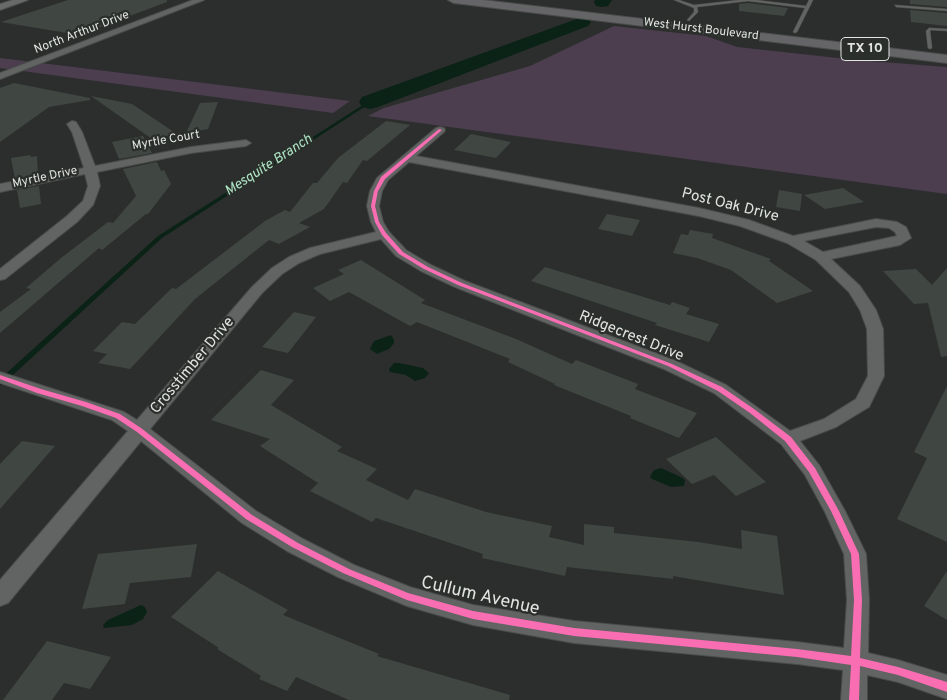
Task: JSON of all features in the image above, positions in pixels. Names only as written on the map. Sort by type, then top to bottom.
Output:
[{"type":"main road","name":"West Hurst Boulevard","points":[[454,0],[793,36],[947,50]]},
{"type":"main road","name":"West Hurst Boulevard","points":[[520,0],[689,20],[947,59]]},
{"type":"street","points":[[0,7],[23,0]]},
{"type":"street","name":"North Arthur Drive","points":[[0,76],[200,0]]},
{"type":"street","points":[[0,276],[72,219],[89,202],[94,186],[90,169],[72,124]]},
{"type":"street","name":"Ridgecrest Drive","points":[[440,130],[383,178],[376,191],[373,206],[377,222],[384,234],[401,253],[460,284],[670,365],[720,389],[752,410],[788,439],[812,470],[835,511],[854,554],[858,600],[854,700]]},
{"type":"street","name":"Myrtle Court","points":[[90,169],[191,150],[246,143]]},
{"type":"street","name":"Post Oak Drive","points":[[408,158],[698,212],[744,223],[792,240],[821,257],[855,289],[868,310],[875,329],[876,376],[863,403],[830,423],[788,439]]},
{"type":"street","name":"Myrtle Drive","points":[[0,188],[90,169]]},
{"type":"street","points":[[792,240],[876,223],[901,230],[904,238],[895,242],[821,257]]},
{"type":"street","name":"Crosstimber Drive","points":[[0,596],[257,290],[277,271],[294,260],[315,251],[384,234]]},
{"type":"street","name":"Cullum Avenue","points":[[0,377],[118,416],[140,430],[249,517],[295,545],[346,571],[407,596],[473,615],[574,632],[797,653],[856,661],[898,671],[947,687]]},
{"type":"lane","points":[[676,0],[694,6],[748,0],[808,7]]},
{"type":"lane","points":[[793,36],[811,0]]},
{"type":"lane","points":[[689,20],[696,12],[694,6]]},
{"type":"lane","points":[[896,6],[947,10]]},
{"type":"lane","points":[[930,48],[928,31],[930,29],[947,30]]},
{"type":"shaded area","points":[[614,26],[706,36],[737,47],[856,60],[947,67],[947,194],[368,116],[384,108],[530,66]]},
{"type":"shaded area","points":[[0,58],[350,101],[333,113],[0,68]]},
{"type":"shaded area","points":[[391,335],[394,343],[389,349],[377,354],[370,349],[374,341]]},
{"type":"shaded area","points":[[394,363],[423,368],[429,373],[425,378],[415,381],[406,375],[390,372],[389,369]]},
{"type":"shaded area","points":[[661,468],[683,478],[685,481],[684,486],[671,487],[650,477],[654,470]]},
{"type":"shaded area","points":[[141,605],[145,607],[147,612],[143,619],[132,625],[104,628],[103,625],[108,620]]},
{"type":"building","points":[[68,0],[167,0],[167,2],[79,35],[1,22]]},
{"type":"building","points":[[910,0],[947,0],[947,7],[910,4]]},
{"type":"building","points":[[748,3],[788,8],[784,16],[739,11],[739,4]]},
{"type":"building","points":[[910,10],[947,13],[947,26],[911,22]]},
{"type":"building","points":[[14,83],[90,98],[90,100],[49,107],[0,142],[0,88]]},
{"type":"building","points":[[91,96],[132,104],[177,134],[152,139]]},
{"type":"building","points":[[218,102],[208,129],[186,133],[200,103]]},
{"type":"building","points":[[386,121],[410,125],[367,161],[363,160],[347,183],[343,182],[324,209],[299,223],[310,227],[279,244],[269,240],[195,299],[130,369],[98,363],[107,354],[93,351],[122,322],[135,324],[172,288],[176,289],[265,221],[285,210],[290,212],[313,183],[317,183],[338,158]]},
{"type":"building","points":[[471,134],[511,142],[496,158],[454,150]]},
{"type":"building","points":[[143,136],[152,153],[119,159],[112,142]]},
{"type":"building","points":[[30,155],[31,157],[37,156],[38,175],[15,179],[11,158]]},
{"type":"building","points":[[157,162],[161,171],[164,170],[171,184],[148,214],[102,250],[99,248],[0,333],[0,312],[31,289],[26,288],[61,258],[108,222],[113,223],[136,196],[123,169]]},
{"type":"building","points":[[39,186],[41,204],[20,208],[17,190]]},
{"type":"building","points":[[843,188],[864,202],[825,209],[804,195]]},
{"type":"building","points":[[779,190],[802,194],[800,211],[776,207]]},
{"type":"building","points":[[607,214],[640,220],[632,236],[598,229]]},
{"type":"building","points":[[690,230],[713,234],[712,238],[771,259],[769,261],[813,291],[777,303],[731,270],[697,258],[673,253],[681,234],[688,235]]},
{"type":"building","points":[[361,260],[425,300],[421,303],[516,339],[572,364],[576,360],[638,384],[635,389],[697,413],[679,438],[630,418],[631,416],[554,385],[508,362],[510,359],[417,322],[410,326],[349,292],[330,301],[313,288],[344,274],[338,270]]},
{"type":"building","points":[[545,267],[670,305],[672,302],[690,308],[686,314],[719,324],[709,342],[655,325],[657,323],[531,281]]},
{"type":"building","points":[[947,268],[947,356],[941,357],[928,303],[914,304],[883,271],[916,269],[932,285]]},
{"type":"building","points":[[294,312],[316,317],[288,353],[262,347]]},
{"type":"building","points":[[261,370],[294,380],[271,405],[342,447],[337,451],[377,469],[366,480],[408,500],[415,489],[486,512],[552,526],[549,537],[584,545],[584,524],[614,527],[614,533],[742,549],[741,530],[777,536],[784,595],[673,576],[673,579],[567,567],[565,576],[482,558],[483,554],[376,518],[372,522],[310,491],[318,483],[260,446],[270,439],[211,420]]},
{"type":"building","points":[[947,386],[947,542],[897,519],[927,458],[914,452]]},
{"type":"building","points":[[716,437],[766,482],[736,496],[714,475],[692,484],[666,459]]},
{"type":"building","points":[[22,441],[55,446],[0,509],[0,464]]},
{"type":"building","points":[[197,544],[191,577],[130,583],[125,604],[82,609],[98,554]]},
{"type":"building","points":[[218,571],[288,610],[283,615],[379,654],[377,656],[510,695],[509,700],[349,700],[296,677],[287,691],[259,679],[261,676],[217,649],[219,648],[171,617]]},
{"type":"building","points":[[947,571],[947,620],[924,606]]},
{"type":"building","points":[[47,641],[111,657],[90,689],[64,683],[52,700],[3,700]]},
{"type":"waterway","name":"Mesquite Branch","points":[[370,102],[582,22]]},
{"type":"waterway","name":"Mesquite Branch","points":[[0,383],[160,237],[370,102]]},
{"type":"cycle path","points":[[440,130],[383,178],[376,191],[373,206],[377,222],[384,234],[401,253],[426,268],[460,284],[670,365],[720,389],[788,439],[812,470],[835,511],[855,554],[858,600],[854,700]]},
{"type":"cycle path","points":[[0,377],[118,416],[139,430],[249,517],[295,545],[346,571],[407,596],[473,615],[574,632],[797,653],[856,661],[898,671],[947,687]]}]
